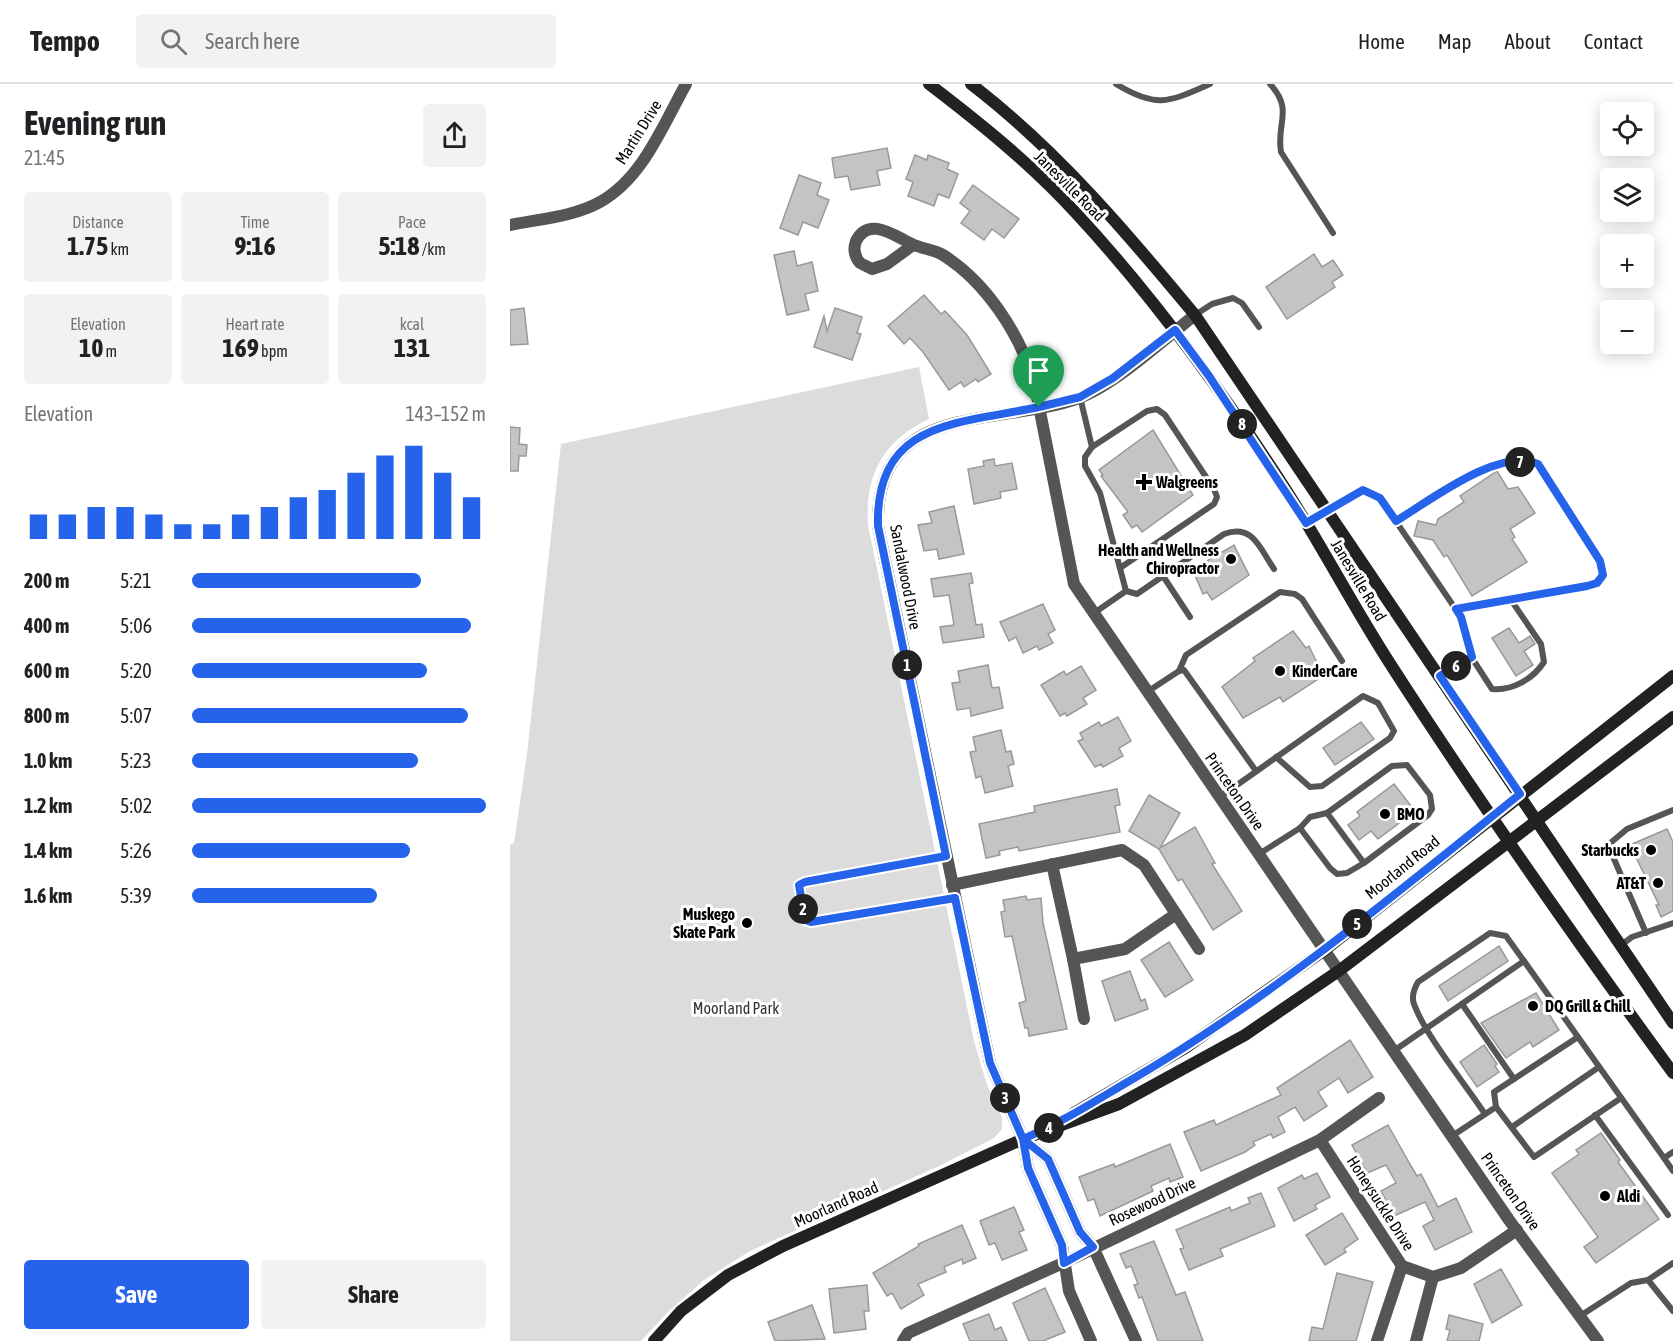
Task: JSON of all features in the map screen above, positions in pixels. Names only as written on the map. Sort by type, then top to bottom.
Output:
[{"type":"main road","name":"Janesville Road","points":[[929,84],[988,131],[1073,210],[1175,330],[1209,376],[1306,523],[1389,661],[1509,842],[1586,954],[1673,1073]]},
{"type":"main road","name":"Janesville Road","points":[[970,84],[1081,183],[1126,231],[1195,315],[1325,510],[1520,794],[1535,822],[1673,1023]]},
{"type":"main road","name":"Moorland Road","points":[[1050,1128],[1185,1048],[1326,949],[1520,794],[1673,676]]},
{"type":"main road","name":"Moorland Road","points":[[654,1341],[681,1311],[728,1275],[783,1246],[1023,1139],[1119,1104],[1196,1064],[1340,970],[1673,717]]},
{"type":"street","name":"Martin Drive","points":[[510,225],[574,212],[600,202],[620,187],[640,165],[686,84]]},
{"type":"street","name":"Princeton Drive","points":[[913,245],[887,264],[872,269],[860,263],[855,253],[857,240],[871,229],[885,230],[913,245],[944,256],[981,288],[1000,312],[1029,365],[1074,584],[1517,1230],[1598,1341]]},
{"type":"street","name":"Sandalwood Drive","points":[[1091,1341],[1069,1291],[1062,1245],[1028,1168],[1023,1139],[990,1063],[878,526],[878,499],[885,473],[897,453],[912,440],[935,428],[1080,397],[1113,378],[1195,315]]},
{"type":"street","points":[[952,885],[1122,850],[1144,866],[1199,949]]},
{"type":"street","points":[[1052,864],[1084,1019]]},
{"type":"street","points":[[1073,959],[1125,949],[1176,914]]},
{"type":"street","name":"Rosewood Drive","points":[[903,1341],[908,1333],[1064,1263],[1093,1247],[1320,1140],[1379,1098]]},
{"type":"street","name":"Sandalwood Drive","points":[[1023,1139],[1048,1159],[1080,1232],[1093,1247],[1136,1341]]},
{"type":"street","name":"Honeysuckle Drive","points":[[1320,1140],[1402,1266],[1433,1277]]},
{"type":"street","points":[[1416,1341],[1433,1277],[1461,1268],[1517,1230]]},
{"type":"street","points":[[1377,1341],[1402,1266]]},
{"type":"lane","points":[[1116,84],[1150,100],[1170,101],[1210,84]]},
{"type":"lane","points":[[1270,84],[1280,95],[1285,111],[1279,139],[1281,152],[1333,233]]},
{"type":"lane","points":[[1195,315],[1212,304],[1233,298],[1242,303],[1259,327]]},
{"type":"lane","points":[[1080,397],[1092,447]]},
{"type":"lane","points":[[1120,568],[1214,504],[1217,497],[1165,415],[1157,409],[1147,411],[1092,447],[1085,457],[1085,466],[1100,493],[1126,591]]},
{"type":"lane","points":[[1396,521],[1478,471],[1512,462],[1532,461],[1538,464],[1600,561],[1603,575],[1597,583],[1456,609]]},
{"type":"lane","points":[[1306,523],[1363,490],[1380,498],[1461,617],[1472,657],[1492,689],[1504,690],[1536,675],[1544,662],[1541,644],[1511,600]]},
{"type":"lane","points":[[1093,613],[1126,591],[1137,594],[1224,534],[1234,530],[1245,530],[1252,536],[1274,569]]},
{"type":"lane","points":[[1163,576],[1190,617]]},
{"type":"lane","points":[[1179,671],[1186,655],[1280,592],[1295,594],[1302,599],[1342,661]]},
{"type":"lane","points":[[1440,676],[1472,657]]},
{"type":"lane","points":[[1147,692],[1184,670],[1256,771]]},
{"type":"lane","points":[[1219,797],[1256,771],[1363,696],[1378,703],[1394,730],[1390,738],[1322,786],[1310,787],[1276,757]]},
{"type":"lane","points":[[1259,854],[1300,828],[1310,817],[1327,813],[1392,766],[1407,765],[1430,795],[1432,809],[1364,863],[1347,873],[1337,874],[1330,868],[1300,828]]},
{"type":"lane","points":[[1646,933],[1608,845],[1627,829],[1673,810]]},
{"type":"lane","points":[[1327,813],[1364,863]]},
{"type":"lane","points":[[946,856],[805,882],[799,885],[805,920],[811,922],[955,898]]},
{"type":"lane","points":[[1620,946],[1632,937],[1673,923]]},
{"type":"lane","points":[[1485,1114],[1428,1028],[1414,1003],[1413,991],[1418,982],[1490,933],[1498,932],[1506,936],[1673,1171]]},
{"type":"lane","points":[[1395,1050],[1524,961]]},
{"type":"lane","points":[[1462,1004],[1514,1079]]},
{"type":"lane","points":[[1578,1037],[1494,1092],[1496,1107],[1534,1157],[1621,1098]]},
{"type":"lane","points":[[1512,1127],[1599,1067]]},
{"type":"lane","points":[[1452,1136],[1496,1107]]},
{"type":"lane","points":[[1594,1115],[1668,1215]]},
{"type":"lane","points":[[1664,1158],[1673,1152]]},
{"type":"lane","points":[[1580,1316],[1631,1283],[1648,1280],[1673,1263]]},
{"type":"lane","points":[[1648,1280],[1673,1311]]},
{"type":"green space","name":"Moorland Park","points":[[919,367],[929,419],[900,438],[880,461],[870,490],[868,525],[974,1041],[987,1085],[1002,1117],[1002,1129],[994,1138],[937,1167],[750,1251],[704,1280],[667,1313],[641,1341],[510,1341],[510,845],[514,843],[527,754],[561,444]]},
{"type":"building","points":[[887,148],[891,168],[877,171],[880,185],[851,190],[848,176],[835,178],[832,158]]},
{"type":"building","points":[[915,155],[927,160],[928,155],[949,163],[947,169],[958,174],[949,198],[938,194],[934,206],[908,196],[913,182],[906,179]]},
{"type":"building","points":[[799,175],[821,183],[817,195],[829,200],[818,228],[803,222],[798,235],[780,228]]},
{"type":"building","points":[[973,185],[1019,219],[1004,238],[992,229],[984,240],[961,223],[970,211],[960,203]]},
{"type":"building","points":[[794,251],[797,266],[812,262],[818,291],[805,294],[809,310],[787,315],[774,255]]},
{"type":"building","points":[[1314,254],[1322,267],[1333,260],[1343,275],[1332,282],[1335,287],[1287,319],[1266,287]]},
{"type":"building","points":[[924,295],[941,314],[945,311],[967,335],[991,374],[978,382],[976,379],[964,387],[961,382],[949,390],[923,352],[910,338],[904,344],[888,326]]},
{"type":"building","points":[[524,308],[528,344],[510,345],[510,310]]},
{"type":"building","points":[[835,308],[862,317],[857,333],[861,334],[852,360],[814,347],[824,316],[827,331]]},
{"type":"building","points":[[510,427],[520,428],[519,444],[527,445],[526,456],[519,456],[518,471],[510,471]]},
{"type":"building","name":"Walgreens","points":[[1153,430],[1193,495],[1142,532],[1137,525],[1132,528],[1123,515],[1128,512],[1099,470]]},
{"type":"building","points":[[994,459],[995,466],[1012,463],[1017,489],[1000,492],[1001,498],[974,504],[968,469],[984,466],[983,461]]},
{"type":"building","points":[[1497,471],[1508,489],[1518,487],[1535,513],[1510,529],[1515,537],[1512,539],[1527,562],[1472,596],[1447,555],[1444,557],[1433,540],[1414,536],[1418,521],[1436,525],[1438,519],[1464,502],[1460,496]]},
{"type":"building","points":[[954,506],[964,554],[939,559],[937,549],[924,551],[918,525],[932,523],[929,512]]},
{"type":"building","points":[[1234,545],[1249,575],[1212,600],[1207,592],[1203,594],[1194,573],[1202,568],[1200,565]]},
{"type":"building","points":[[971,573],[973,583],[969,584],[976,625],[982,624],[984,637],[943,643],[940,627],[954,625],[949,595],[934,597],[931,579]]},
{"type":"building","points":[[1043,604],[1055,630],[1048,634],[1053,643],[1039,650],[1037,646],[1023,653],[1016,637],[1009,641],[1000,622]]},
{"type":"building","points":[[1509,628],[1519,643],[1530,636],[1535,644],[1524,651],[1533,665],[1516,676],[1492,638]]},
{"type":"building","name":"KinderCare","points":[[1293,631],[1306,648],[1309,646],[1323,676],[1283,702],[1280,697],[1243,718],[1222,687],[1255,661],[1253,658]]},
{"type":"building","points":[[988,665],[992,688],[999,687],[1003,708],[971,716],[970,708],[957,710],[952,683],[960,682],[958,671]]},
{"type":"building","points":[[1081,666],[1096,690],[1083,698],[1087,704],[1067,716],[1065,713],[1060,716],[1041,685],[1064,671],[1066,675]]},
{"type":"building","points":[[1118,717],[1131,741],[1119,748],[1123,756],[1103,767],[1101,764],[1095,767],[1078,741],[1083,739],[1080,733],[1099,722],[1101,726]]},
{"type":"building","points":[[1361,722],[1374,739],[1335,765],[1323,748]]},
{"type":"building","points":[[1001,730],[1006,752],[1011,751],[1014,764],[1008,766],[1013,786],[985,793],[981,776],[976,778],[970,752],[976,751],[973,737]]},
{"type":"building","name":"BMO","points":[[1394,784],[1415,811],[1378,839],[1371,831],[1359,840],[1348,825],[1360,816],[1357,812]]},
{"type":"building","points":[[1117,789],[1120,805],[1115,806],[1120,832],[1019,851],[1018,847],[999,851],[1000,855],[986,858],[979,824],[1035,812],[1034,806]]},
{"type":"building","points":[[1149,795],[1180,813],[1160,848],[1195,827],[1215,863],[1212,864],[1242,911],[1213,930],[1182,879],[1178,881],[1159,849],[1129,831]]},
{"type":"building","points":[[1667,829],[1673,842],[1673,911],[1661,917],[1656,905],[1659,905],[1630,845]]},
{"type":"building","points":[[1026,896],[1027,900],[1041,898],[1043,923],[1067,1029],[1029,1036],[1019,1003],[1026,1001],[1012,936],[1005,937],[1001,912],[1005,911],[1003,900]]},
{"type":"building","points":[[1169,942],[1193,980],[1165,997],[1141,960]]},
{"type":"building","points":[[1499,946],[1508,961],[1448,1001],[1439,986]]},
{"type":"building","points":[[1130,971],[1141,1001],[1145,999],[1148,1009],[1115,1021],[1102,981]]},
{"type":"building","points":[[1536,993],[1559,1030],[1533,1047],[1530,1042],[1506,1058],[1481,1023]]},
{"type":"building","points":[[1350,1040],[1373,1077],[1348,1093],[1339,1078],[1318,1092],[1327,1106],[1304,1121],[1295,1107],[1278,1117],[1285,1132],[1273,1138],[1271,1134],[1253,1142],[1255,1145],[1245,1152],[1201,1171],[1184,1132],[1214,1120],[1216,1125],[1281,1095],[1277,1088]]},
{"type":"building","points":[[1484,1045],[1497,1064],[1495,1066],[1499,1072],[1477,1087],[1460,1062]]},
{"type":"building","points":[[1388,1125],[1417,1176],[1421,1174],[1438,1207],[1456,1198],[1472,1232],[1435,1250],[1423,1226],[1434,1220],[1425,1202],[1394,1216],[1381,1191],[1396,1183],[1386,1165],[1367,1173],[1352,1145]]},
{"type":"building","name":"Aldi","points":[[1601,1133],[1620,1160],[1618,1162],[1659,1219],[1596,1263],[1584,1247],[1598,1237],[1552,1173],[1579,1154],[1576,1150]]},
{"type":"building","points":[[1170,1144],[1183,1177],[1170,1182],[1169,1178],[1151,1186],[1153,1191],[1100,1216],[1094,1199],[1088,1201],[1079,1177],[1114,1164],[1115,1167]]},
{"type":"building","points":[[1317,1173],[1330,1197],[1315,1205],[1317,1209],[1294,1221],[1278,1188],[1302,1175],[1304,1179]]},
{"type":"building","points":[[1261,1193],[1275,1226],[1220,1249],[1223,1256],[1189,1270],[1180,1249],[1184,1248],[1176,1230],[1230,1207],[1231,1211],[1250,1203],[1248,1198]]},
{"type":"building","points":[[1014,1207],[1024,1230],[1019,1232],[1027,1250],[1002,1260],[995,1243],[989,1245],[980,1221]]},
{"type":"building","points":[[1342,1213],[1358,1239],[1344,1249],[1346,1252],[1325,1265],[1306,1235]]},
{"type":"building","points":[[962,1225],[976,1258],[963,1264],[962,1259],[944,1267],[946,1272],[918,1284],[924,1295],[901,1309],[892,1293],[887,1296],[873,1273],[919,1246],[918,1244]]},
{"type":"building","points":[[1154,1241],[1176,1295],[1185,1292],[1203,1341],[1158,1341],[1142,1297],[1139,1298],[1134,1285],[1138,1284],[1131,1266],[1126,1268],[1120,1254]]},
{"type":"building","points":[[1501,1269],[1522,1305],[1492,1323],[1474,1284]]},
{"type":"building","points":[[1337,1273],[1373,1282],[1356,1341],[1309,1341],[1312,1327],[1323,1329]]},
{"type":"building","points":[[867,1285],[869,1311],[864,1311],[866,1329],[834,1333],[829,1289]]},
{"type":"building","points":[[1045,1288],[1065,1332],[1043,1341],[1029,1341],[1013,1303]]},
{"type":"building","points":[[812,1305],[825,1339],[775,1341],[768,1322]]},
{"type":"building","points":[[989,1314],[995,1330],[1001,1327],[1007,1341],[970,1341],[963,1324]]},
{"type":"building","points":[[1449,1315],[1483,1324],[1479,1341],[1447,1341],[1450,1330],[1446,1329]]},
{"type":"place","name":"Walgreens","points":[[1144,482]]},
{"type":"place","name":"Health and Wellness Chiropractor","points":[[1231,559]]},
{"type":"place","name":"KinderCare","points":[[1280,671]]},
{"type":"place","name":"BMO","points":[[1385,814]]},
{"type":"place","name":"Starbucks","points":[[1651,850]]},
{"type":"place","name":"AT&T","points":[[1658,883]]},
{"type":"place","name":"Muskego Skate Park","points":[[747,923]]},
{"type":"place","name":"DQ Grill & Chill","points":[[1533,1006]]},
{"type":"place","name":"Aldi","points":[[1605,1196]]},
{"type":"route","points":[[1039,407],[935,428],[912,440],[897,453],[885,473],[878,499],[878,526],[946,856],[799,885],[805,920],[811,922],[955,898],[990,1063],[1023,1139],[1048,1159],[1080,1232],[1093,1247],[1064,1263],[1062,1245],[1028,1168],[1023,1139],[1050,1128],[1229,1020],[1326,949],[1520,794],[1440,676],[1472,657],[1461,617],[1456,609],[1587,586],[1597,583],[1603,575],[1600,561],[1538,464],[1532,461],[1512,462],[1478,471],[1396,521],[1380,498],[1374,493],[1363,490],[1306,523],[1209,376],[1175,330],[1113,378],[1080,397],[1039,407]]}]
